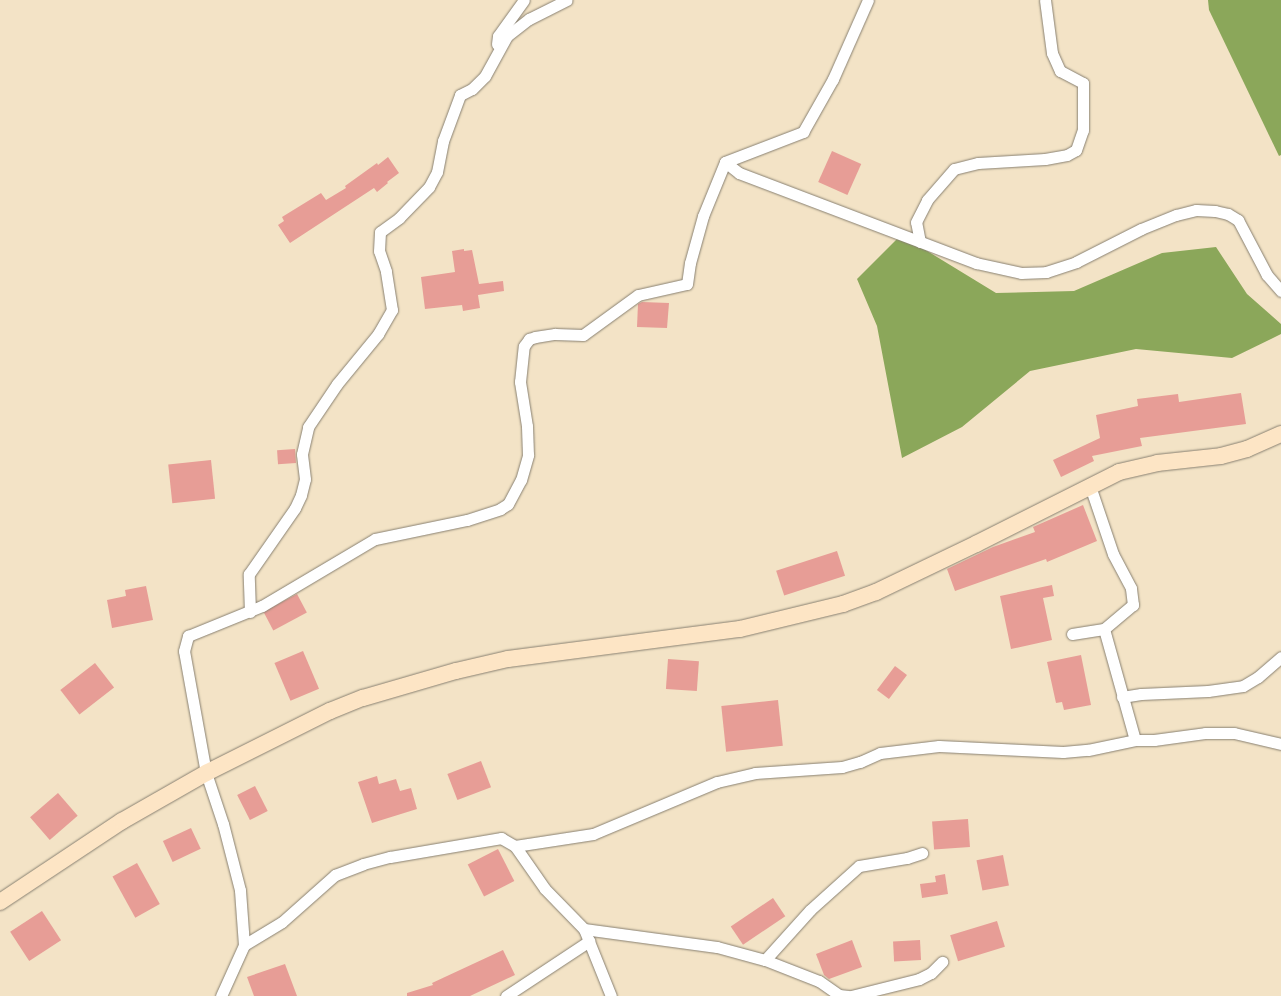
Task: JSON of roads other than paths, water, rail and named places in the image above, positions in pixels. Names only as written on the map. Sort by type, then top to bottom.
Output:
[{"type":"main road","points":[[0,902],[122,821],[206,773],[330,711],[363,698],[456,671],[508,660],[740,628],[843,604],[876,592],[1119,472],[1157,463],[1236,453],[1281,434]]},
{"type":"street","points":[[495,58],[498,36],[524,0]]},
{"type":"street","points":[[250,612],[249,574],[281,530],[301,495],[305,479],[302,454],[308,427],[337,384],[378,334],[392,310],[386,271],[379,250],[380,232],[399,218],[429,187],[438,172],[443,141],[460,95],[472,89],[485,76],[506,36],[517,27],[567,0]]},
{"type":"street","points":[[221,996],[244,945],[240,890],[223,824],[206,773],[184,651],[184,643],[188,636],[250,612],[375,539],[467,520],[500,509],[508,504],[521,480],[528,455],[527,426],[520,382],[524,346],[529,339],[555,334],[583,335],[638,295],[687,284],[690,263],[703,216],[725,162],[803,132],[833,79],[868,0]]},
{"type":"street","points":[[920,242],[916,222],[927,200],[954,169],[978,163],[1045,159],[1067,155],[1076,150],[1082,130],[1083,83],[1060,71],[1052,52],[1045,0]]},
{"type":"street","points":[[725,162],[739,173],[920,242],[976,263],[1021,274],[1046,272],[1076,262],[1141,229],[1176,215],[1196,210],[1228,214],[1238,220],[1267,275],[1281,291]]},
{"type":"street","points":[[1072,634],[1104,629],[1133,605],[1131,588],[1113,554],[1090,486]]},
{"type":"street","points":[[1104,629],[1135,740]]},
{"type":"street","points":[[1122,697],[1141,694],[1208,691],[1243,686],[1258,677],[1281,657]]},
{"type":"street","points":[[515,846],[594,834],[717,782],[755,774],[842,767],[860,762],[880,753],[939,746],[1063,752],[1088,750],[1135,740],[1154,740],[1205,733],[1234,733],[1281,744]]},
{"type":"street","points":[[244,945],[282,922],[335,875],[363,864],[501,838],[515,846],[545,889],[584,929],[611,996]]},
{"type":"street","points":[[765,960],[810,910],[859,866],[907,858],[922,853]]},
{"type":"street","points":[[584,929],[716,947],[765,960],[819,981],[839,994],[849,996],[919,979],[931,973],[942,962]]},
{"type":"street","points":[[506,996],[589,942]]}]
